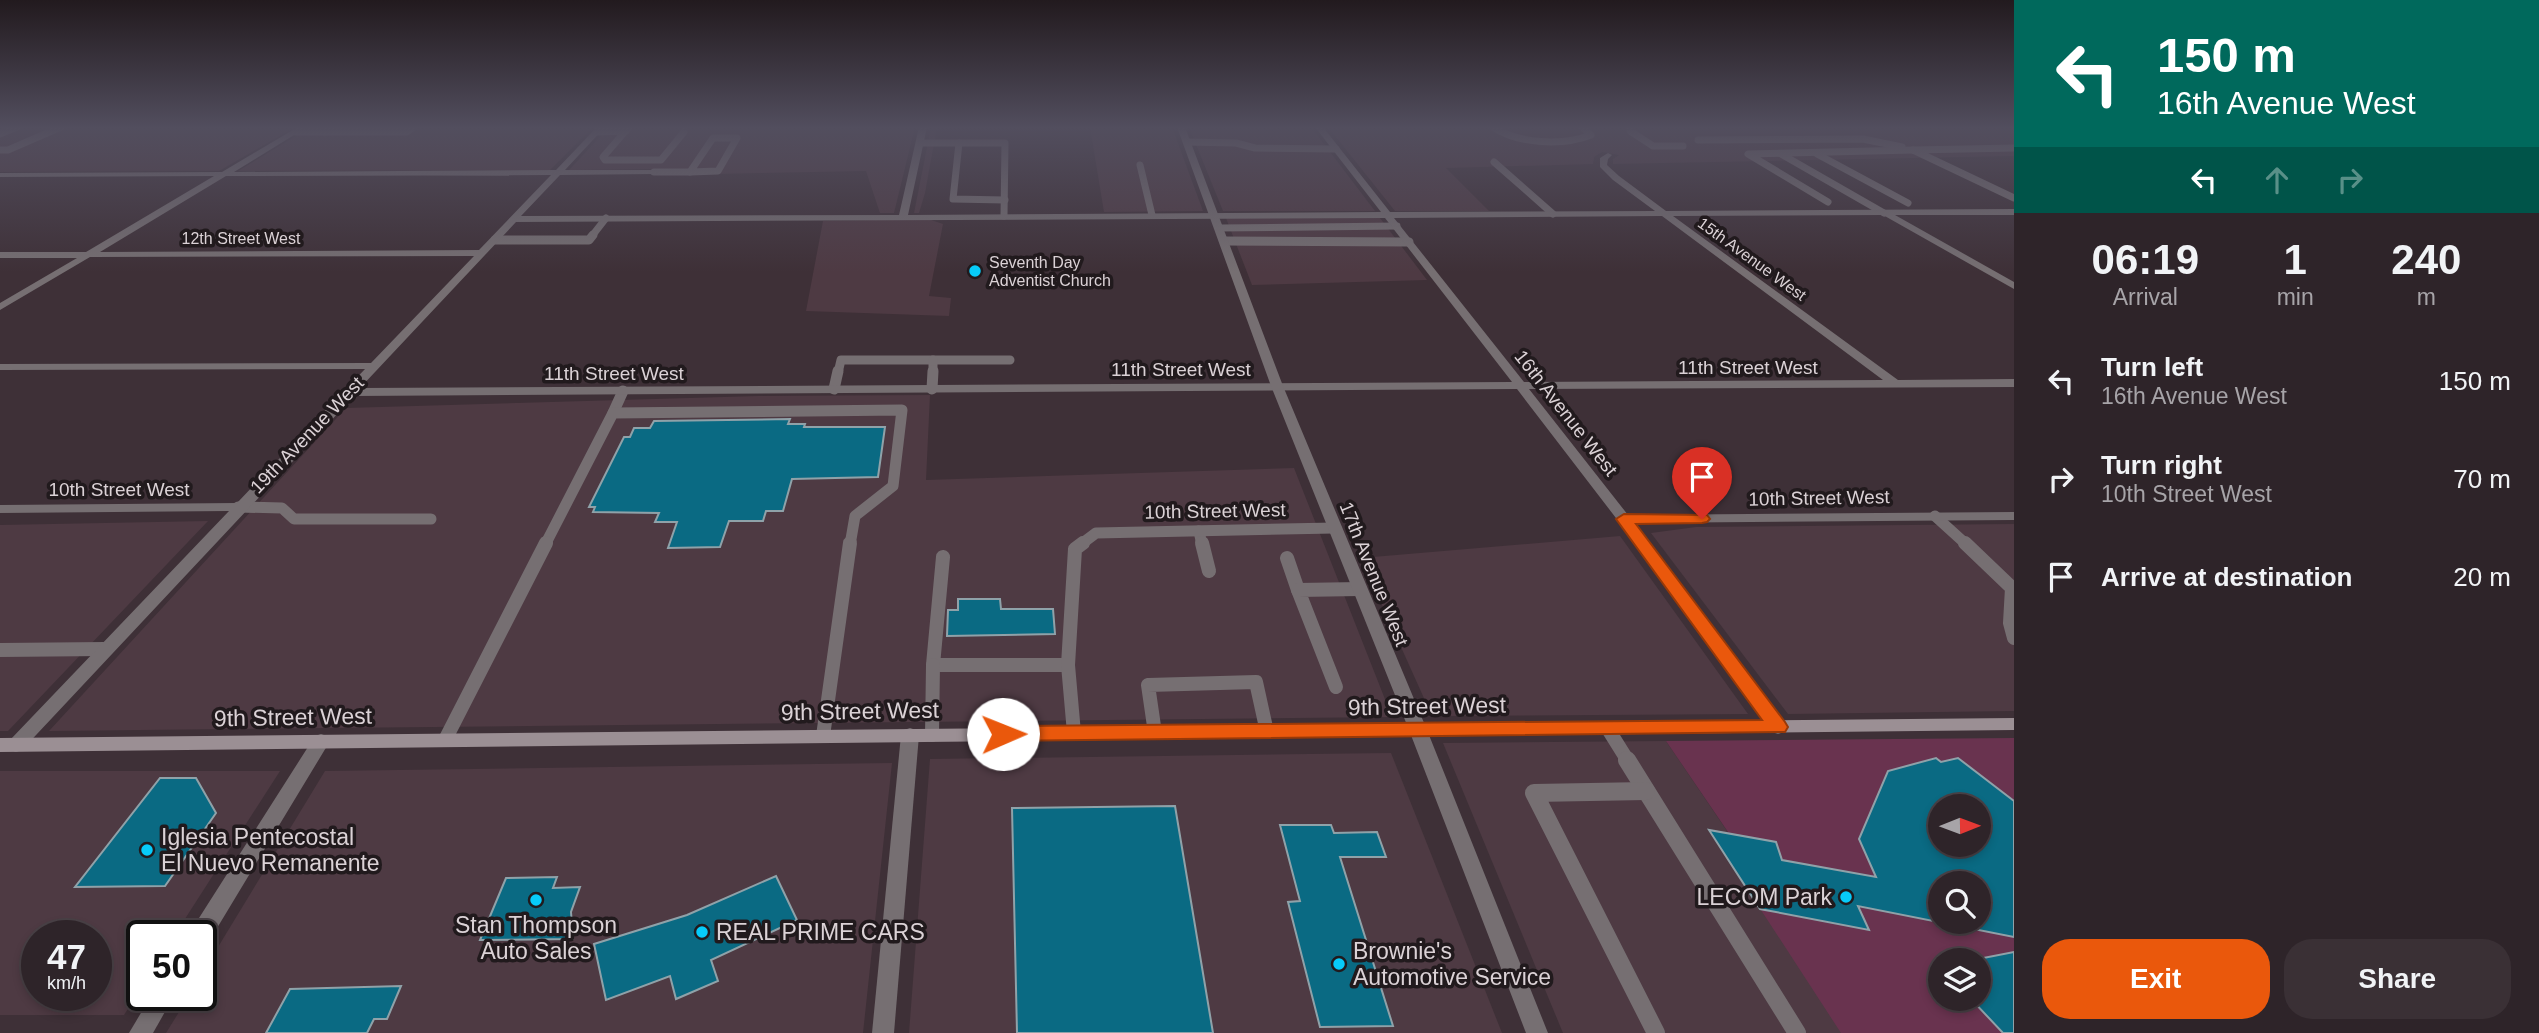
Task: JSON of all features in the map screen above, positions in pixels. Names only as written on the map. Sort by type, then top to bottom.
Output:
[{"type":"main road","name":"9th Street West","points":[[8,745],[2014,724]]},
{"type":"street","points":[[0,307],[221,175]]},
{"type":"street","name":"19th Avenue West","points":[[8,745],[105,649],[554,175]]},
{"type":"street","points":[[903,216],[912,175]]},
{"type":"street","name":"17th Avenue West","points":[[1199,175],[1277,386],[1418,730],[1537,1033]]},
{"type":"street","name":"16th Avenue West","points":[[1356,175],[1624,519],[1778,727]]},
{"type":"street","name":"15th Avenue West","points":[[1614,175],[1894,383]]},
{"type":"street","points":[[515,219],[1152,215],[1219,228],[1387,215],[2014,212]]},
{"type":"street","points":[[1884,213],[2014,286]]},
{"type":"street","name":"12th Street West","points":[[0,255],[482,253]]},
{"type":"street","points":[[0,367],[373,366]]},
{"type":"street","name":"11th Street West","points":[[347,392],[2014,383]]},
{"type":"street","name":"10th Street West","points":[[0,509],[238,507]]},
{"type":"street","name":"10th Street West","points":[[1624,519],[2014,516]]},
{"type":"street","points":[[883,1033],[910,735]]},
{"type":"street","points":[[210,920],[321,741]]},
{"type":"street","points":[[139,1033],[153,1011]]},
{"type":"lane","points":[[955,175],[953,199],[1004,200]]},
{"type":"lane","points":[[1004,175],[1004,216]]},
{"type":"lane","points":[[1142,175],[1152,215]]},
{"type":"lane","points":[[1509,175],[1553,214]]},
{"type":"lane","points":[[1783,175],[1828,202]]},
{"type":"lane","points":[[1818,175],[1884,213]]},
{"type":"lane","points":[[1855,175],[1908,203]]},
{"type":"lane","points":[[1966,175],[2014,198]]},
{"type":"lane","points":[[495,240],[589,240],[606,218]]},
{"type":"lane","points":[[1219,228],[1397,226]]},
{"type":"lane","points":[[1219,228],[1409,242]]},
{"type":"lane","points":[[834,389],[841,360],[1010,360]]},
{"type":"lane","points":[[932,388],[933,360]]},
{"type":"lane","points":[[881,410],[884,389]]},
{"type":"lane","points":[[445,740],[623,391]]},
{"type":"lane","points":[[613,413],[902,410],[892,486],[855,516],[823,736]]},
{"type":"lane","points":[[238,507],[282,508],[294,519],[431,519]]},
{"type":"lane","points":[[1935,516],[2012,588],[2010,623],[2014,638]]},
{"type":"lane","name":"10th Street West","points":[[1068,665],[1075,549],[1096,533],[1334,528]]},
{"type":"lane","points":[[1199,531],[1209,571]]},
{"type":"lane","points":[[932,735],[933,664],[943,557]]},
{"type":"lane","points":[[1287,558],[1336,687]]},
{"type":"lane","points":[[1298,590],[1360,589]]},
{"type":"lane","points":[[0,650],[105,649]]},
{"type":"lane","points":[[933,664],[1068,665],[1074,733]]},
{"type":"lane","points":[[1155,733],[1148,685],[1256,682],[1267,732]]},
{"type":"lane","points":[[1608,729],[1797,1033]]},
{"type":"lane","points":[[1646,791],[1534,793],[1656,1033]]},
{"type":"shaded area","points":[[867,175],[903,175],[894,213],[880,213]]},
{"type":"shaded area","points":[[921,175],[928,175],[919,213],[914,213]]},
{"type":"shaded area","points":[[1098,175],[1190,175],[1203,211],[1104,212]]},
{"type":"shaded area","points":[[1209,175],[1348,175],[1375,211],[1223,211]]},
{"type":"shaded area","points":[[1366,175],[1453,175],[1489,211],[1395,211]]},
{"type":"shaded area","points":[[1226,218],[1380,218],[1427,280],[1252,285]]},
{"type":"shaded area","points":[[928,219],[943,224],[929,296],[951,298],[949,316],[806,311],[823,221]]},
{"type":"shaded area","points":[[930,395],[926,480],[1294,468],[1392,717],[49,731],[346,408],[758,396]]},
{"type":"shaded area","points":[[208,521],[8,731],[0,731],[0,525]]},
{"type":"shaded area","points":[[2014,524],[2014,711],[1788,714],[1651,533],[1696,527]]},
{"type":"shaded area","points":[[1620,536],[1748,714],[1432,716],[1361,558]]},
{"type":"shaded area","name":"LECOM Park","points":[[2014,738],[2014,1033],[1841,1033],[1709,830],[1728,832],[1666,741]]},
{"type":"shaded area","points":[[1666,741],[1864,1033],[1563,1033],[1443,743]]},
{"type":"shaded area","points":[[1391,753],[1502,1033],[909,1033],[930,759]]},
{"type":"shaded area","points":[[892,763],[863,1033],[166,1033],[180,1011],[217,1011],[217,949],[325,771]]},
{"type":"shaded area","points":[[0,771],[280,771],[184,920],[126,920],[127,1011],[124,1015],[0,1015]]},
{"type":"building","points":[[790,419],[788,424],[805,424],[804,427],[885,427],[878,477],[792,479],[783,511],[766,511],[763,521],[729,521],[720,547],[668,548],[677,522],[655,522],[659,513],[593,512],[595,507],[589,507],[624,437],[630,437],[634,428],[650,428],[654,421]]},
{"type":"building","points":[[958,599],[1000,599],[1001,609],[1053,609],[1055,634],[947,636],[948,610],[958,610]]},
{"type":"building","points":[[1936,758],[1941,762],[1958,758],[2014,801],[2014,937],[1991,932],[1991,871],[1928,871],[1928,920],[1858,906],[1869,930],[1760,909],[1709,830],[1776,842],[1782,860],[1876,877],[1859,839],[1888,771]]},
{"type":"building","name":"Iglesia Pentecostal El Nuevo Remanente","points":[[160,778],[196,778],[216,813],[165,886],[75,887]]},
{"type":"building","points":[[1175,806],[1213,1033],[1017,1033],[1012,808]]},
{"type":"building","name":"Brownie's Automotive Service","points":[[1280,825],[1331,825],[1334,833],[1377,832],[1386,857],[1340,857],[1393,1026],[1320,1027],[1288,902],[1300,901]]},
{"type":"building","name":"REAL PRIME CARS","points":[[776,876],[797,920],[711,960],[718,981],[676,999],[670,976],[606,1000],[594,944],[687,915]]},
{"type":"building","name":"Stan Thompson Auto Sales","points":[[557,877],[553,888],[580,887],[571,912],[573,939],[480,940],[506,878]]},
{"type":"building","points":[[2014,952],[2014,1033],[2003,1033],[1982,1011],[1991,1011],[1991,956]]},
{"type":"building","points":[[401,986],[387,1019],[374,1019],[367,1033],[266,1033],[290,989]]},
{"type":"place","name":"Seventh Day Adventist Church","points":[[975,271]]},
{"type":"place","name":"Iglesia Pentecostal El Nuevo Remanente","points":[[147,850]]},
{"type":"place","name":"LECOM Park","points":[[1846,897]]},
{"type":"place","name":"Stan Thompson Auto Sales","points":[[536,900]]},
{"type":"place","name":"REAL PRIME CARS","points":[[702,932]]},
{"type":"place","name":"Brownie's Automotive Service","points":[[1339,964]]},
{"type":"route","points":[[1003,734],[1778,727],[1624,519],[1702,519]]}]
